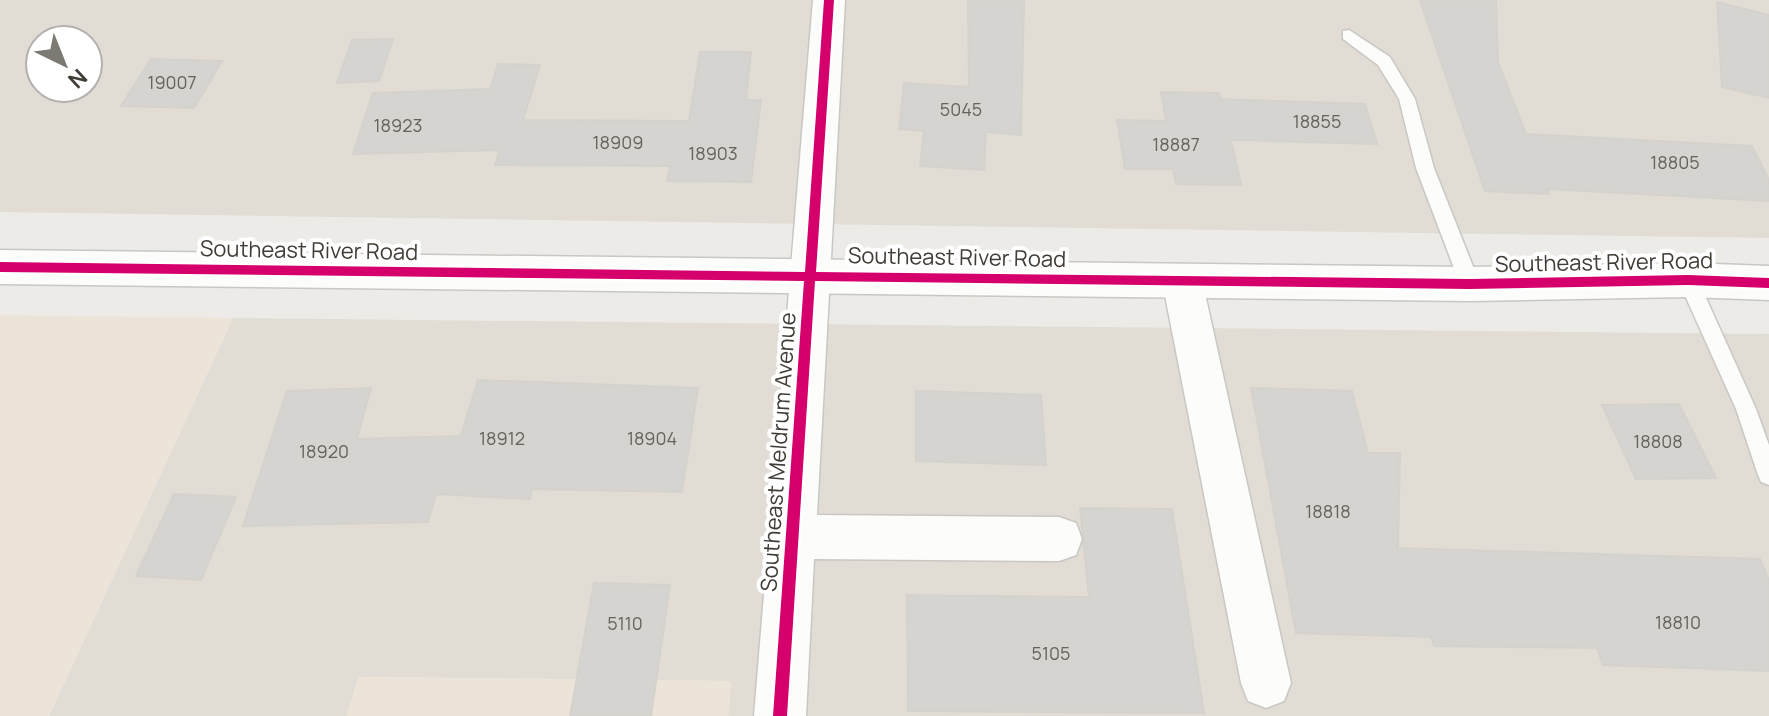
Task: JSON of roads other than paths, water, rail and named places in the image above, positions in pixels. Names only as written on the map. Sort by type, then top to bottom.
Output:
[{"type":"street","name":"Southeast Meldrum Avenue","points":[[780,716],[829,0]]},
{"type":"street","name":"Southeast River Road","points":[[0,267],[1470,284],[1688,280],[1769,283]]},
{"type":"street","points":[[1182,280],[1266,683]]},
{"type":"street","points":[[791,537],[1059,539]]},
{"type":"lane","points":[[1349,35],[1384,61],[1407,99],[1425,168],[1470,284]]},
{"type":"lane","points":[[1688,280],[1746,409],[1769,475]]}]
